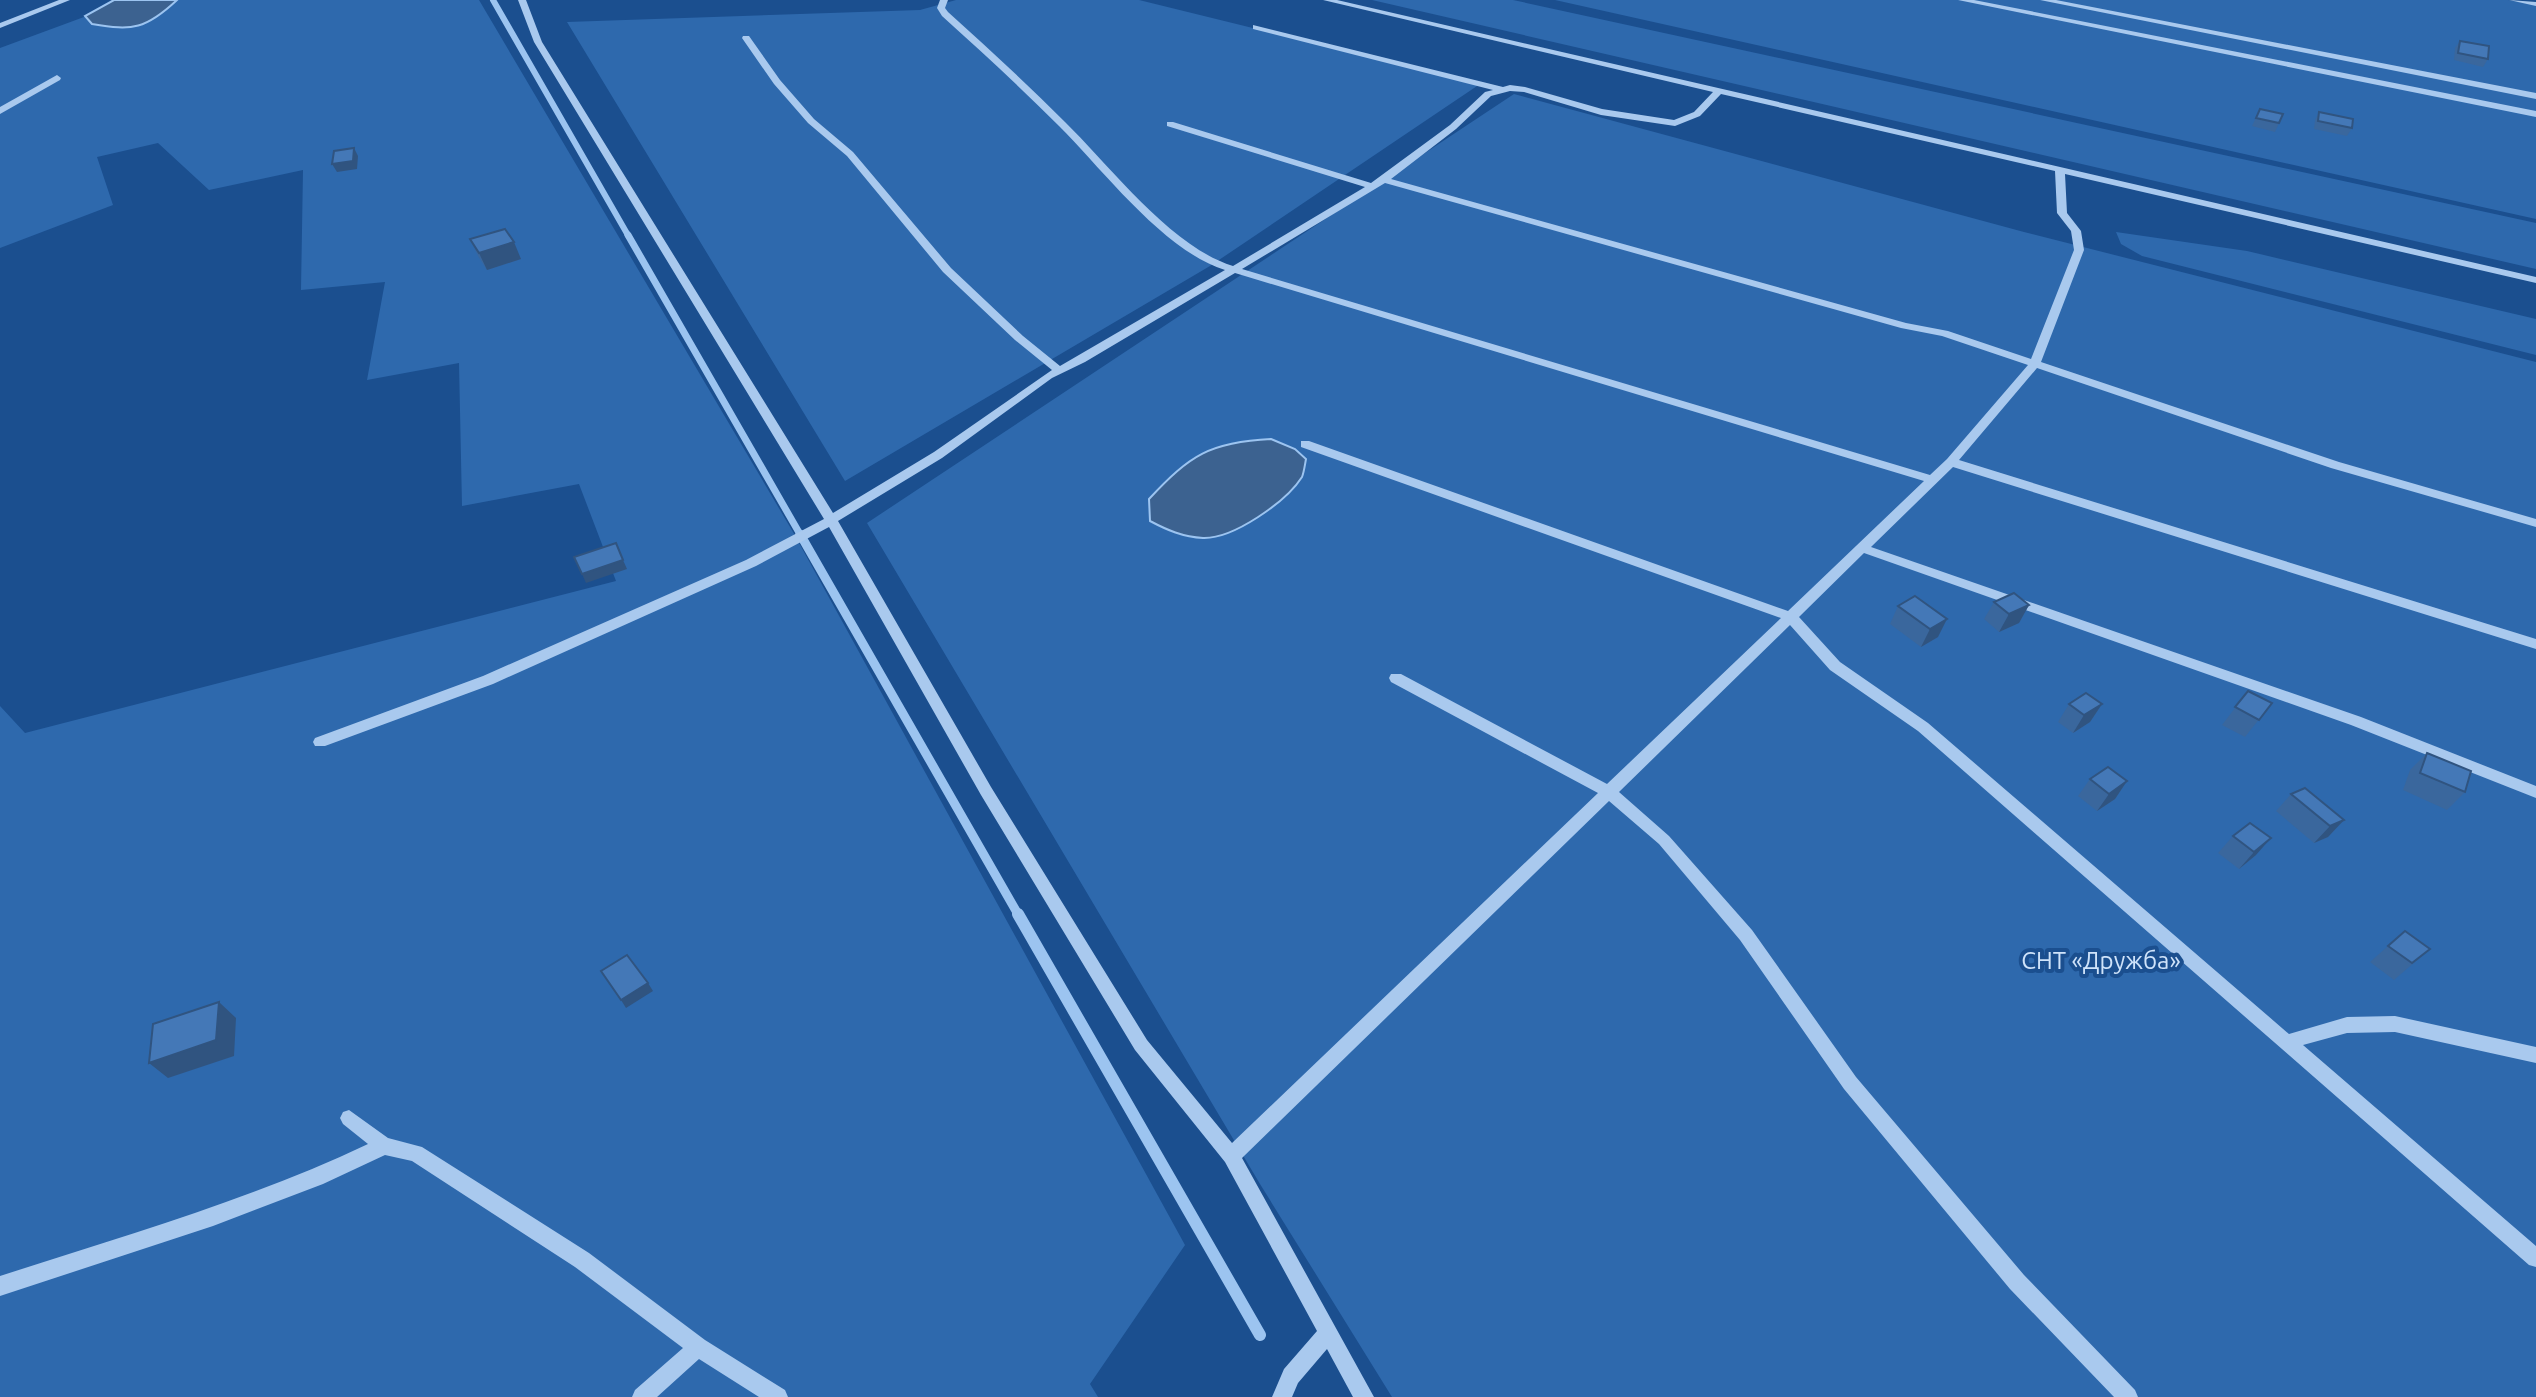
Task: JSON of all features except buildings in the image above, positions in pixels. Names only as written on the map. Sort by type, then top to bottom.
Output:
[{"type":"street","points":[[0,26],[66,0]]},
{"type":"street","points":[[522,0],[538,42],[986,791],[1141,1045],[1231,1156],[1364,1397]]},
{"type":"street","points":[[944,0],[941,8],[945,14],[1033,93],[1198,256],[1932,480]]},
{"type":"street","points":[[1327,0],[2536,280]]},
{"type":"street","points":[[1962,0],[2536,114]]},
{"type":"street","points":[[2044,0],[2536,96]]},
{"type":"street","points":[[2513,0],[2536,4]]},
{"type":"street","points":[[1256,27],[1500,89],[1525,90],[1630,118],[1675,123],[1697,114],[1718,92]]},
{"type":"street","points":[[746,38],[777,82],[811,121],[850,154],[947,270],[1019,338],[1059,370]]},
{"type":"street","points":[[0,111],[57,78]]},
{"type":"street","points":[[320,742],[488,680],[782,546],[825,523],[938,455],[1059,370],[1384,180],[1453,127],[1476,102],[1500,89]]},
{"type":"street","points":[[1170,124],[1373,187]]},
{"type":"street","points":[[1231,1156],[1951,462],[2035,364],[2079,250],[2076,231],[2062,213],[2060,170]]},
{"type":"street","points":[[1384,180],[1905,326],[1944,333],[2335,465],[2536,523]]},
{"type":"street","points":[[1305,444],[1749,605],[1791,617],[1835,666],[1923,727],[2290,1041],[2536,1258]]},
{"type":"street","points":[[1951,462],[2536,644]]},
{"type":"street","points":[[1862,548],[2356,721],[2536,792]]},
{"type":"street","points":[[1396,678],[1609,792],[1664,840],[1746,935],[1850,1083],[2017,1282],[2128,1397]]},
{"type":"street","points":[[2290,1041],[2347,1025],[2395,1024],[2536,1055]]},
{"type":"street","points":[[349,1118],[384,1146],[416,1153],[582,1260],[698,1347],[778,1397]]},
{"type":"street","points":[[0,1286],[213,1217],[317,1178],[384,1146]]},
{"type":"street","points":[[1282,1397],[1291,1376],[1327,1334]]},
{"type":"street","points":[[642,1397],[698,1347]]},
{"type":"green space","points":[[130,0],[479,0],[793,532],[1185,1245],[1090,1384],[1098,1397],[0,1397],[0,706],[25,733],[616,581],[579,484],[462,506],[459,363],[367,380],[385,282],[301,290],[303,170],[209,190],[158,143],[97,157],[113,205],[0,248],[0,48]]},
{"type":"green space","points":[[956,0],[1139,0],[1480,84],[1210,266],[845,481],[567,22],[920,10]]},
{"type":"green space","points":[[1372,0],[1513,0],[2536,223],[2536,269]]},
{"type":"green space","points":[[1555,0],[2508,0],[2536,5],[2536,219]]},
{"type":"green space","name":"СНТ «Дружба»","points":[[1514,94],[2024,232],[2536,362],[2536,1397],[1392,1397],[1260,1184],[867,523]]},
{"type":"green space","points":[[2116,232],[2247,251],[2536,319],[2536,355],[2142,256],[2121,244]]},
{"type":"shaded area","points":[[114,0],[177,0],[156,17],[138,26],[92,24],[85,16]]},
{"type":"shaded area","points":[[1271,439],[1295,449],[1306,459],[1302,477],[1272,508],[1243,526],[1215,537],[1189,536],[1150,521],[1149,499],[1190,461],[1232,443]]},
{"type":"waterway","points":[[493,0],[629,237]]},
{"type":"waterway","points":[[628,235],[801,536]]},
{"type":"waterway","points":[[800,534],[1019,916]]},
{"type":"waterway","points":[[1018,914],[1260,1335]]}]
